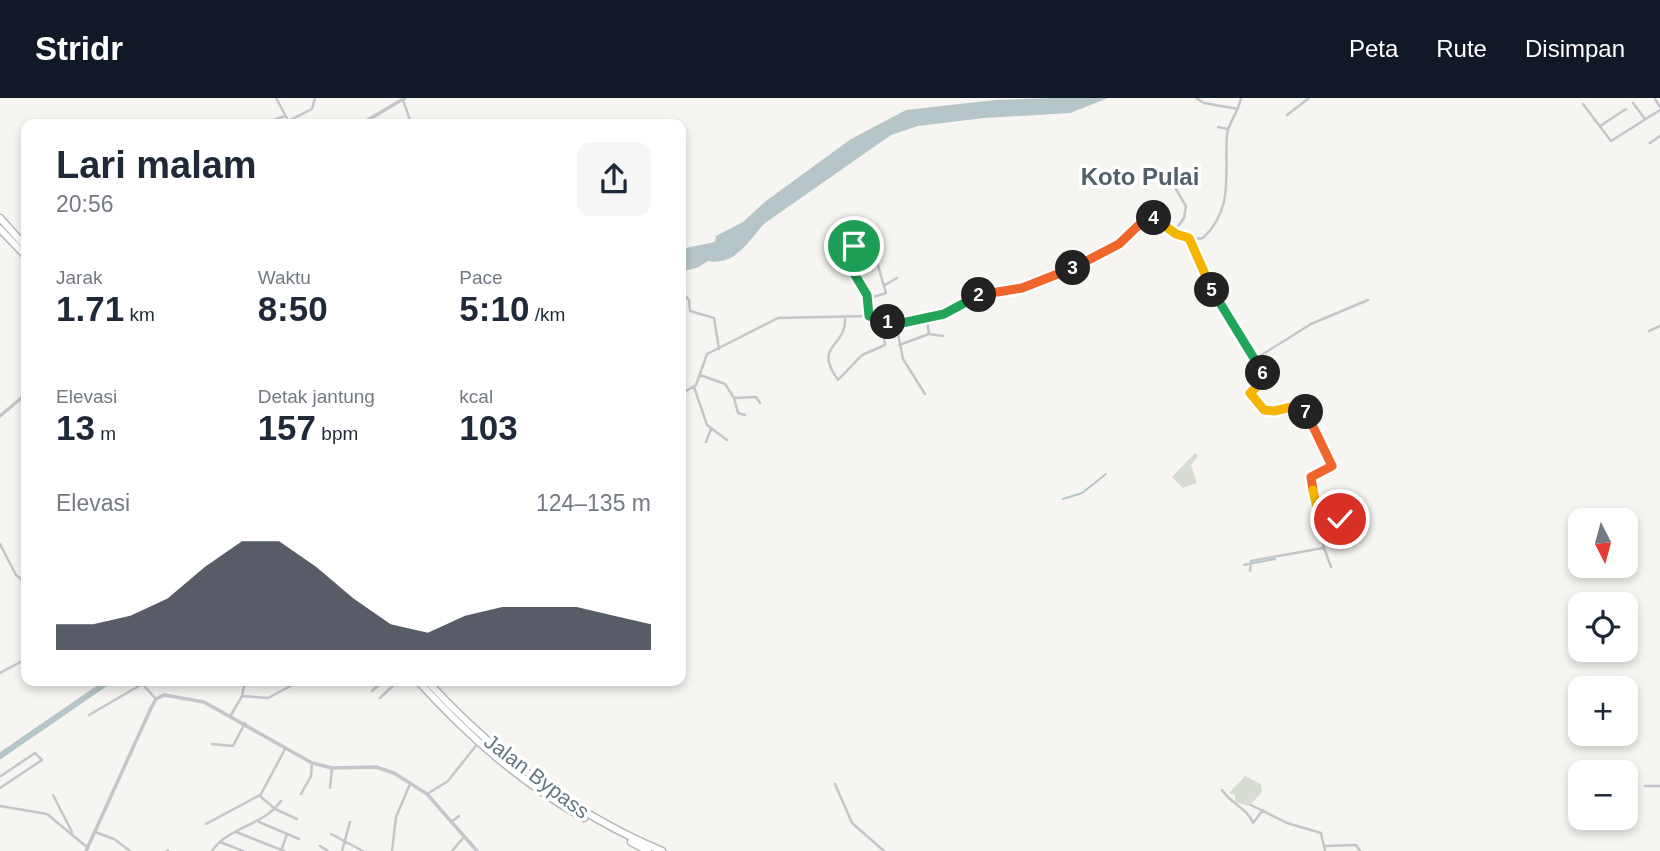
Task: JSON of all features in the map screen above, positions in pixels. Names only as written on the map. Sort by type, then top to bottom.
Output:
[{"type":"highway","points":[[0,218],[21,241]]},
{"type":"highway","points":[[0,229],[21,252]]},
{"type":"highway","name":"Jalan Bypass","points":[[423,686],[541,785],[584,814],[662,851]]},
{"type":"highway","name":"Jalan Bypass","points":[[431,686],[478,743],[506,767],[556,803],[648,851]]},
{"type":"street","points":[[276,98],[287,119]]},
{"type":"street","points":[[294,119],[312,109],[312,102],[316,98]]},
{"type":"street","points":[[1196,98],[1204,103],[1238,108]]},
{"type":"street","points":[[686,391],[694,387],[706,355],[778,318],[869,316],[896,324],[927,319],[953,311],[981,294],[1022,288],[1062,273],[1119,244],[1148,218],[1155,218],[1174,232],[1189,238],[1205,237],[1219,219],[1225,205],[1228,129],[1241,98]]},
{"type":"street","points":[[1287,115],[1309,98]]},
{"type":"street","points":[[369,119],[402,99],[410,119]]},
{"type":"street","points":[[1583,104],[1608,139],[1614,141],[1660,108],[1655,99]]},
{"type":"street","points":[[1633,103],[1645,119]]},
{"type":"street","points":[[1600,126],[1626,109]]},
{"type":"street","points":[[276,119],[285,116]]},
{"type":"street","points":[[1218,127],[1228,129]]},
{"type":"street","points":[[1650,143],[1660,136]]},
{"type":"street","points":[[1167,174],[1186,206],[1184,218],[1174,232]]},
{"type":"street","points":[[1189,238],[1212,289],[1266,378],[1250,393],[1264,410],[1303,406],[1311,401]]},
{"type":"street","points":[[869,253],[859,241],[853,247],[855,258],[849,264],[867,299],[869,316]]},
{"type":"street","points":[[867,299],[885,294],[885,285],[877,262]]},
{"type":"street","points":[[885,285],[897,278]]},
{"type":"street","points":[[686,297],[690,311],[713,318],[719,349]]},
{"type":"street","points":[[1255,359],[1311,324],[1368,300]]},
{"type":"street","points":[[845,317],[843,332],[827,362],[839,380],[862,355],[885,345],[882,320]]},
{"type":"street","points":[[927,319],[929,334]]},
{"type":"street","points":[[896,324],[899,345],[908,368],[925,394]]},
{"type":"street","points":[[1649,331],[1660,326]]},
{"type":"street","points":[[899,345],[929,334],[943,336]]},
{"type":"street","points":[[700,375],[725,384],[734,398],[738,413],[745,415]]},
{"type":"street","points":[[694,387],[703,418],[711,429],[727,440]]},
{"type":"street","points":[[734,398],[756,397],[760,403]]},
{"type":"street","points":[[0,416],[21,398]]},
{"type":"street","points":[[1303,406],[1332,464],[1332,468],[1311,478],[1324,548],[1331,566]]},
{"type":"street","points":[[706,442],[711,429]]},
{"type":"street","points":[[1320,521],[1348,517],[1362,511]]},
{"type":"street","points":[[0,544],[16,575],[21,579]]},
{"type":"street","points":[[1250,571],[1250,562],[1324,548]]},
{"type":"street","points":[[0,673],[21,662]]},
{"type":"street","points":[[89,715],[138,686]]},
{"type":"street","points":[[148,686],[156,699]]},
{"type":"street","points":[[231,715],[242,696],[244,686]]},
{"type":"street","points":[[242,696],[268,698],[291,686]]},
{"type":"street","points":[[372,691],[378,686]]},
{"type":"street","points":[[380,698],[393,686]]},
{"type":"street","points":[[0,806],[47,814],[87,849],[156,699],[167,695],[204,702],[312,763],[331,768],[376,767],[394,773],[427,794],[477,851]]},
{"type":"street","points":[[212,744],[233,747],[245,723]]},
{"type":"street","points":[[427,794],[448,782],[478,743]]},
{"type":"street","points":[[206,824],[260,795],[285,749]]},
{"type":"street","points":[[0,788],[42,760],[35,753],[1,776]]},
{"type":"street","points":[[301,794],[311,776],[312,763]]},
{"type":"street","points":[[330,788],[331,768]]},
{"type":"street","points":[[392,851],[396,817],[410,782]]},
{"type":"street","points":[[835,784],[852,822],[884,851]]},
{"type":"street","points":[[1645,786],[1660,786]]},
{"type":"street","points":[[1222,790],[1236,806],[1250,816],[1253,823],[1263,810]]},
{"type":"street","points":[[53,795],[69,822],[72,834]]},
{"type":"street","points":[[260,795],[275,810],[298,819]]},
{"type":"street","points":[[212,851],[219,842],[275,810],[281,801]]},
{"type":"street","points":[[1251,805],[1287,823],[1321,833],[1325,851]]},
{"type":"street","points":[[451,822],[459,816]]},
{"type":"street","points":[[258,822],[299,839]]},
{"type":"street","points":[[342,851],[350,822]]},
{"type":"street","points":[[95,832],[114,839],[127,850]]},
{"type":"street","points":[[236,832],[282,851],[287,834]]},
{"type":"street","points":[[331,834],[363,851]]},
{"type":"street","points":[[454,850],[464,837]]},
{"type":"street","points":[[219,842],[243,851]]},
{"type":"street","points":[[1325,846],[1357,845],[1360,851]]},
{"type":"street","points":[[320,846],[328,851]]},
{"type":"shaded area","points":[[1108,98],[1070,113],[984,118],[918,126],[891,135],[765,223],[734,256],[718,262],[708,261],[686,271],[686,248],[715,242],[716,236],[743,222],[766,201],[851,139],[906,110],[995,100]]},
{"type":"shaded area","points":[[1195,453],[1198,456],[1191,465],[1197,483],[1183,488],[1172,477]]},
{"type":"shaded area","points":[[1245,776],[1261,784],[1262,792],[1249,806],[1235,802],[1235,795],[1229,793]]},
{"type":"waterway","points":[[1063,499],[1082,493],[1106,474]]},
{"type":"waterway","points":[[1244,565],[1275,559]]},
{"type":"waterway","points":[[0,756],[102,686]]},
{"type":"district","name":"Koto Pulai","points":[[1140,176]]},
{"type":"route","points":[[854,246],[855,258],[849,265],[867,295],[869,316],[896,324],[936,317],[953,311],[981,294],[1038,284],[1100,255],[1130,236],[1145,219],[1155,218],[1176,234],[1189,238],[1231,324],[1265,376],[1264,381],[1250,391],[1252,396],[1268,412],[1303,406],[1313,422],[1332,464],[1332,468],[1311,478],[1320,521],[1334,517],[1340,519]]}]
